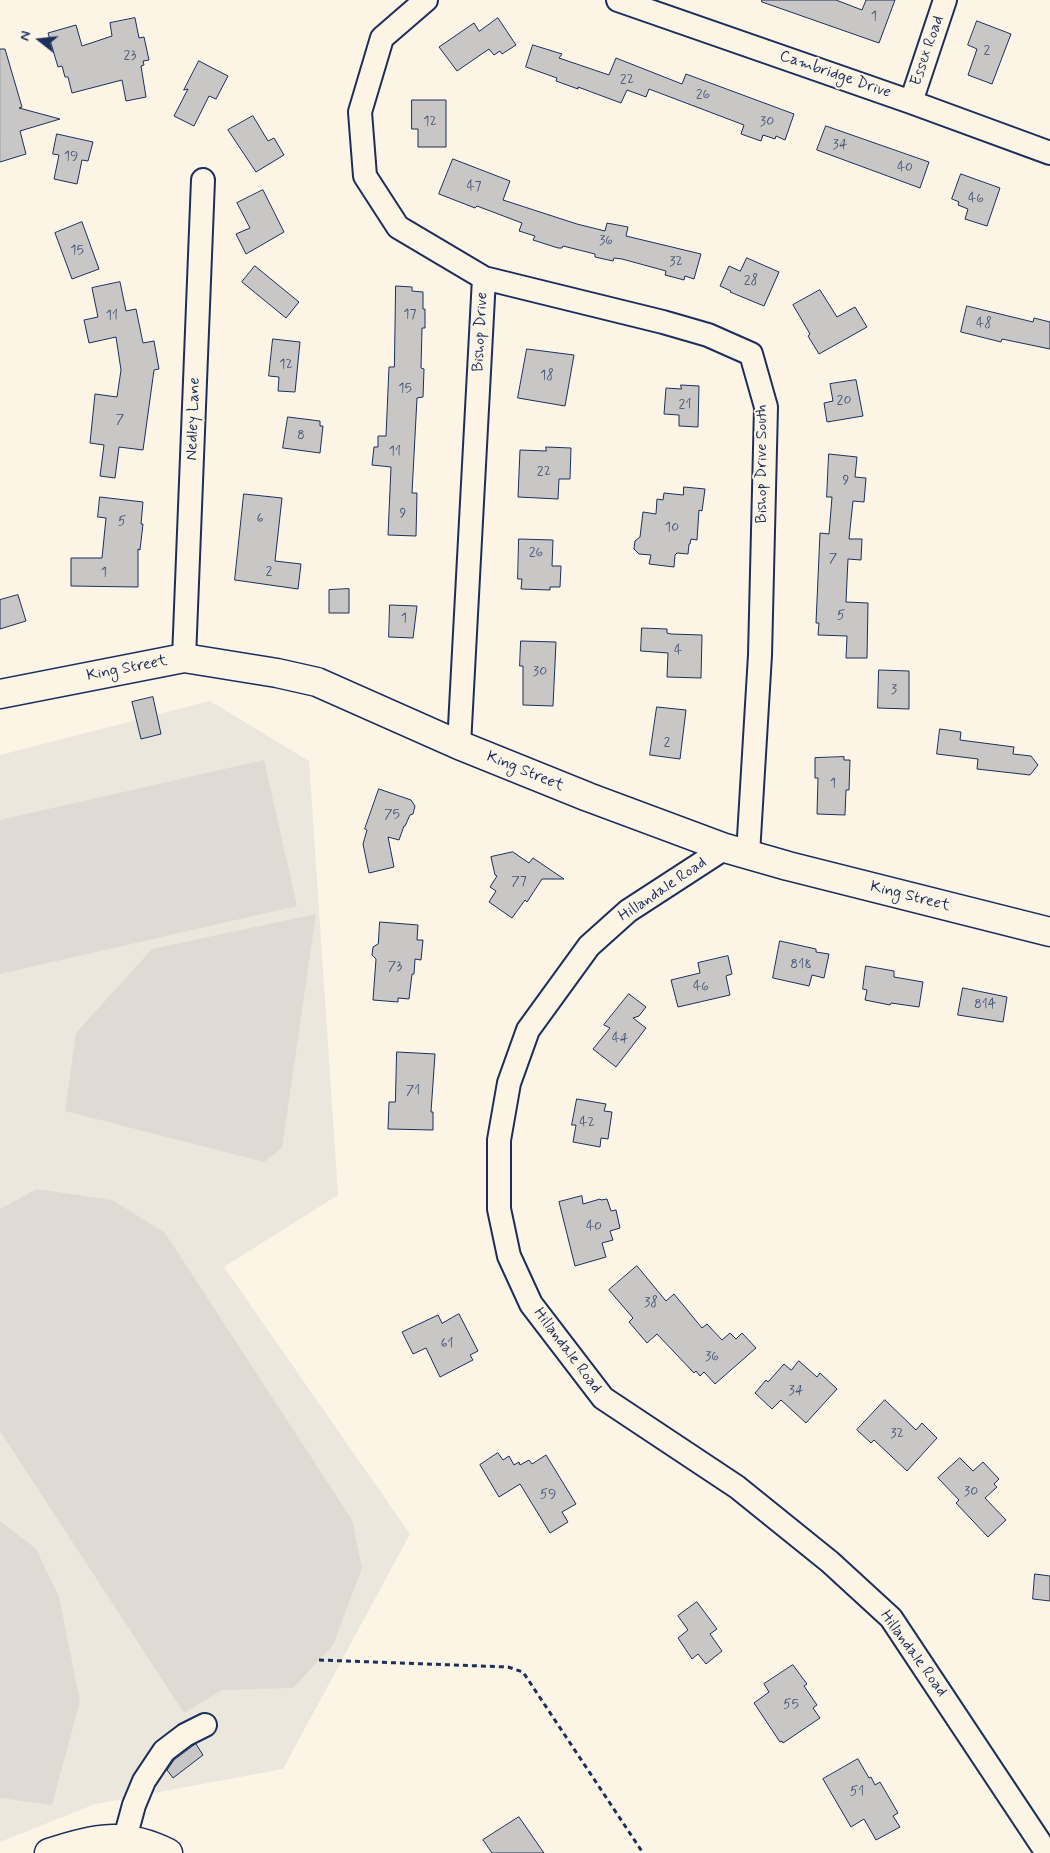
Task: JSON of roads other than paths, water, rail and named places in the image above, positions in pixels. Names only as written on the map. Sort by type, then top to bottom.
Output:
[{"type":"main road","name":"King Street","points":[[0,694],[184,658],[277,673],[317,682],[459,745],[588,796],[736,851],[798,869],[1050,932]]},
{"type":"main road","points":[[48,1853],[80,1848],[106,1838],[125,1838],[168,1853]]},
{"type":"street","name":"Bishop Drive","points":[[426,0],[382,38],[360,112],[365,176],[398,227],[484,278],[459,745]]},
{"type":"street","name":"Cambridge Drive","points":[[618,0],[666,7],[911,102],[1050,153]]},
{"type":"street","name":"Essex Road","points":[[911,102],[946,0]]},
{"type":"street","name":"Nedley Lane","points":[[184,658],[203,180]]},
{"type":"street","name":"Bishop Drive South","points":[[484,278],[663,322],[708,335],[750,354],[766,406],[760,655],[736,851]]},
{"type":"street","name":"Hillandale Road","points":[[736,851],[628,911],[589,946],[528,1030],[509,1083],[499,1140],[500,1209],[508,1256],[531,1304],[603,1398],[738,1487],[830,1562],[891,1618],[1047,1853]]},
{"type":"street","points":[[125,1838],[134,1805],[144,1781],[164,1751],[185,1735],[205,1725]]}]
